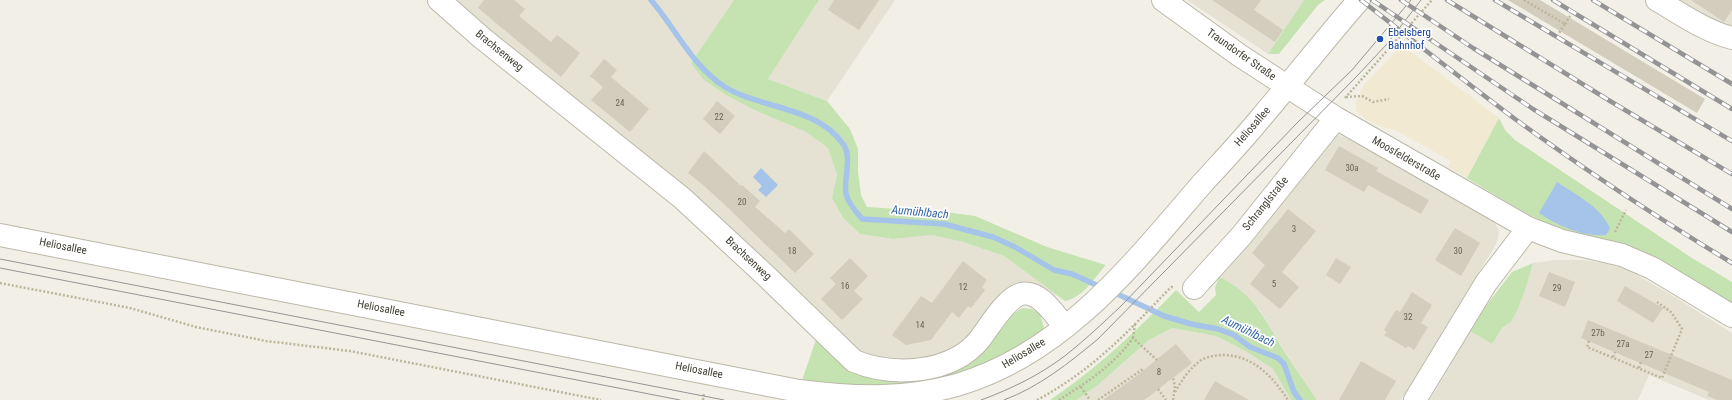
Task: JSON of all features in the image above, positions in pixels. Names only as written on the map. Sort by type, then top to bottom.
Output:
[{"type":"street","name":"Brachsenweg","points":[[439,0],[482,38],[682,198],[764,274],[854,361],[870,367],[891,371],[917,370],[944,364],[966,352],[979,340],[1001,311],[1021,294],[1033,296],[1044,302],[1065,327]]},
{"type":"street","name":"Traundorfer Straße","points":[[1163,0],[1238,54],[1286,86],[1359,0]]},
{"type":"street","points":[[1657,0],[1718,34],[1732,38]]},
{"type":"street","name":"Heliosallee","points":[[0,235],[799,391],[846,397],[900,396],[924,393],[958,385],[1005,366],[1036,349],[1065,327],[1116,281],[1172,221],[1200,186],[1259,121],[1286,86]]},
{"type":"street","name":"Moosfelderstraße","points":[[1286,86],[1336,118],[1528,228],[1562,241],[1622,255],[1646,265],[1732,316]]},
{"type":"street","name":"Schranglstraße","points":[[1194,288],[1242,234],[1336,118]]},
{"type":"street","points":[[1415,400],[1486,283],[1528,228]]},
{"type":"path","points":[[1389,99],[1373,102],[1362,96],[1345,98],[1432,0]]},
{"type":"path","points":[[1524,0],[1565,24]]},
{"type":"path","points":[[1559,34],[1570,16]]},
{"type":"path","points":[[1614,234],[1626,210]]},
{"type":"path","points":[[0,282],[130,308],[196,327],[258,339],[350,351],[601,400]]},
{"type":"path","points":[[1037,400],[1062,387],[1092,365],[1159,299]]},
{"type":"path","points":[[1589,341],[1587,347],[1662,378],[1682,330],[1671,312],[1657,302]]},
{"type":"path","points":[[1059,400],[1081,387],[1123,352],[1133,338],[1135,324]]},
{"type":"path","points":[[1133,338],[1157,360]]},
{"type":"path","points":[[1613,357],[1615,352]]},
{"type":"path","points":[[1173,400],[1175,392],[1183,378],[1203,360],[1215,356],[1231,356],[1246,360],[1261,368],[1278,385],[1288,400]]},
{"type":"path","points":[[1639,368],[1641,362]]},
{"type":"path","points":[[1098,400],[1143,369],[1144,370]]},
{"type":"path","points":[[1173,378],[1175,392]]},
{"type":"path","points":[[1081,387],[1090,400]]},
{"type":"path","points":[[1158,389],[1166,400]]},
{"type":"path","points":[[703,400],[704,396]]},
{"type":"shaded area","points":[[448,0],[734,0],[691,63],[726,95],[752,109],[806,132],[828,148],[837,175],[832,198],[843,218],[860,234],[893,239],[932,235],[963,242],[1004,256],[1065,301],[1043,287],[1030,282],[1009,288],[963,345],[945,355],[915,362],[865,359]]},
{"type":"shaded area","points":[[819,0],[895,0],[827,101],[768,79]]},
{"type":"shaded area","points":[[1187,0],[1304,0],[1268,54]]},
{"type":"shaded area","points":[[1673,0],[1732,0],[1732,32]]},
{"type":"shaded area","points":[[1402,45],[1499,118],[1467,178],[1448,166],[1451,161],[1395,130],[1381,127],[1366,119],[1356,110],[1356,103],[1363,86]]},
{"type":"shaded area","points":[[1338,135],[1351,140],[1493,221],[1499,230],[1498,239],[1495,246],[1401,400],[1317,400],[1260,310],[1228,282],[1219,277],[1332,136]]},
{"type":"shaded area","points":[[1555,260],[1583,260],[1626,269],[1670,294],[1732,333],[1732,400],[1709,400],[1649,375],[1638,400],[1430,400],[1470,331],[1492,344],[1502,328],[1511,322],[1517,311],[1525,291],[1533,263]]},
{"type":"shaded area","points":[[1172,328],[1216,336],[1247,352],[1273,369],[1291,400],[1077,400],[1099,384],[1149,340]]},
{"type":"green space","points":[[734,0],[819,0],[768,79],[827,101],[850,129],[858,149],[858,172],[861,195],[867,207],[945,212],[975,216],[1047,247],[1106,265],[1083,291],[1077,296],[1065,301],[1004,256],[963,242],[932,235],[893,239],[860,234],[843,218],[832,198],[837,175],[828,148],[806,132],[752,109],[726,95],[703,79],[691,63]]},
{"type":"green space","points":[[1304,0],[1325,0],[1318,5],[1279,54],[1268,54]]},
{"type":"green space","points":[[1499,118],[1505,130],[1515,140],[1692,258],[1732,282],[1732,304],[1657,258],[1620,246],[1556,229],[1467,178]]},
{"type":"green space","points":[[1533,263],[1525,291],[1517,311],[1511,322],[1502,328],[1492,344],[1470,331],[1486,306],[1512,272]]},
{"type":"green space","points":[[1219,277],[1232,284],[1242,292],[1259,310],[1317,400],[1291,400],[1273,369],[1247,352],[1216,336],[1172,328],[1149,340],[1099,384],[1077,400],[1050,400],[1101,362],[1176,290],[1199,312],[1216,295],[1215,288]]},
{"type":"green space","points":[[1022,308],[1032,309],[1040,314],[1044,327],[1039,336],[983,368],[930,381],[879,388],[802,380],[818,334],[859,375],[875,379],[909,380]]},
{"type":"water","points":[[761,168],[778,185],[766,197],[758,190],[762,186],[753,177]]},
{"type":"water","points":[[1557,182],[1594,207],[1606,220],[1610,228],[1606,235],[1588,234],[1571,230],[1539,213]]},
{"type":"building","points":[[484,0],[514,0],[525,9],[519,16],[551,42],[557,35],[580,53],[561,77],[478,8]]},
{"type":"building","points":[[834,0],[879,0],[859,30],[828,10]]},
{"type":"building","points":[[1212,0],[1261,0],[1254,10],[1283,30],[1275,42]]},
{"type":"building","points":[[1508,0],[1540,0],[1705,99],[1697,113]]},
{"type":"building","points":[[1691,0],[1732,0],[1732,10],[1724,22]]},
{"type":"building","points":[[604,59],[617,70],[611,77],[649,109],[630,132],[591,100],[603,87],[590,76]]},
{"type":"building","points":[[717,101],[735,116],[720,134],[703,119]]},
{"type":"building","points":[[1339,146],[1378,168],[1376,171],[1429,200],[1421,214],[1368,185],[1364,192],[1325,170]]},
{"type":"building","points":[[704,151],[741,186],[742,185],[760,201],[755,207],[785,233],[789,229],[814,254],[795,273],[724,204],[688,173]]},
{"type":"building","points":[[1288,209],[1316,231],[1282,272],[1299,287],[1280,309],[1250,284],[1265,265],[1252,253]]},
{"type":"building","points":[[1455,228],[1480,243],[1461,276],[1435,260]]},
{"type":"building","points":[[850,258],[868,276],[854,291],[863,299],[842,320],[821,299],[836,284],[830,278]]},
{"type":"building","points":[[1336,258],[1351,267],[1340,284],[1326,275]]},
{"type":"building","points":[[963,261],[987,280],[982,287],[985,290],[971,308],[968,306],[959,318],[952,312],[931,340],[906,345],[892,335],[921,296],[932,303]]},
{"type":"building","points":[[1549,272],[1575,282],[1565,307],[1539,296]]},
{"type":"building","points":[[1625,286],[1663,308],[1653,323],[1617,301]]},
{"type":"building","points":[[1412,292],[1432,305],[1421,323],[1428,327],[1414,350],[1408,346],[1406,348],[1384,335],[1387,332],[1384,330],[1396,310],[1400,312]]},
{"type":"building","points":[[1588,320],[1732,380],[1732,400],[1717,400],[1707,396],[1709,392],[1581,338]]},
{"type":"building","points":[[1176,344],[1192,363],[1151,395],[1144,400],[1103,400],[1135,377]]},
{"type":"building","points":[[1361,361],[1396,381],[1385,400],[1339,400]]},
{"type":"building","points":[[1215,381],[1249,400],[1204,400]]},
{"type":"waterway","name":"Aumühlbach","points":[[651,0],[703,69],[725,87],[755,100],[803,115],[818,122],[832,132],[846,149],[848,162],[845,188],[846,194],[850,204],[862,219],[944,224],[993,237],[1015,247],[1054,270],[1072,274],[1103,288]]},
{"type":"waterway","name":"Aumühlbach","points":[[1111,291],[1164,316],[1191,324],[1218,329],[1234,335],[1250,347],[1278,358],[1284,364],[1294,392],[1300,400]]},
{"type":"tram line","points":[[981,400],[1014,386],[1046,369],[1073,349],[1121,306],[1297,123],[1352,70],[1411,0]]},
{"type":"tram line","points":[[1004,400],[1017,395],[1041,381],[1065,365],[1098,339],[1357,76],[1387,44],[1421,0]]},
{"type":"tram line","points":[[0,259],[724,400]]},
{"type":"tram line","points":[[0,268],[680,400]]},
{"type":"railway","points":[[1361,0],[1476,90],[1541,138],[1677,229],[1732,263]]},
{"type":"railway","points":[[1372,0],[1533,109],[1732,232]]},
{"type":"railway","points":[[1401,0],[1473,48],[1732,209]]},
{"type":"railway","points":[[1447,0],[1610,101],[1732,174]]},
{"type":"railway","points":[[1495,0],[1732,141]]},
{"type":"railway","points":[[1553,0],[1732,109]]},
{"type":"railway","points":[[1593,0],[1732,84]]},
{"type":"place","name":"Ebelsberg Bahnhof","points":[[1380,39]]}]
